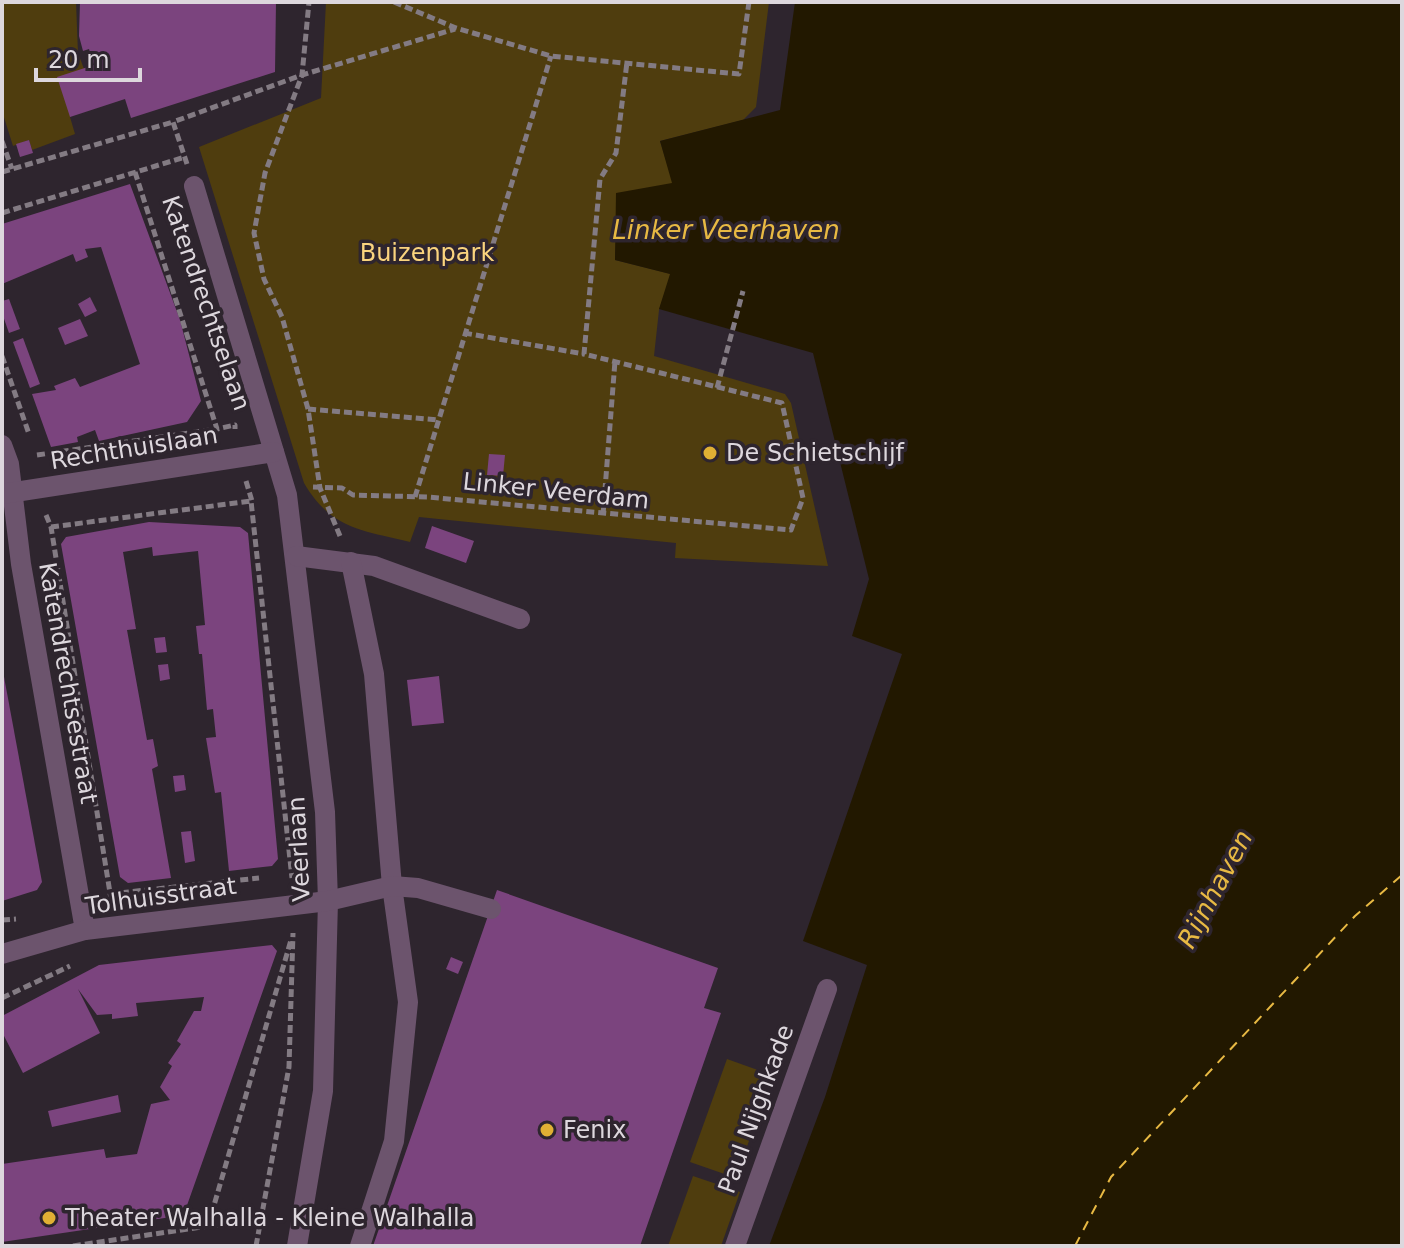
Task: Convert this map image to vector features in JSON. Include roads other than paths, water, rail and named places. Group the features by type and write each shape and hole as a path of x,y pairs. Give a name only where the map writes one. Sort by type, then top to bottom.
{"street":[{"name":"Katendrechtselaan","path":"194,186 274,452"},
{"name":"Katendrechtsestraat","path":"2,445 12,566 85,930"},
{"name":"Rechthuislaan","path":"7,494 274,452"},
{"name":"Veerlaan","path":"274,452 287,495 296,556 325,812 328,901 323,1091 297,1246"},
{"path":"296,556 351,562 398,574 520,619"},
{"path":"351,562 374,674 392,886 407,1014 394,1141 360,1246"},
{"path":"392,886 418,888 491,909"},
{"name":"Tolhuisstraat","path":"2,954 85,930 328,901 392,886"},
{"name":"Paul Nijghkade","path":"735,1246 827,989"}],"water":[{"path":"795,2 1402,2 1402,1246 769,1246 825,1097 867,965 803,941 902,654 852,636 869,579 813,353 659,309 670,274 615,260 616,193 672,183 660,141 780,110"}],"place":[{"name":"De Schietschijf","path":"710,453"},
{"name":"Fenix","path":"547,1130"},
{"name":"Theater Walhalla - Kleine Walhalla","path":"49,1218"}],"water label":[{"name":"Linker Veerhaven","path":"726,230"},
{"name":"Rijnhaven","path":"1215,889"}],"park label":[{"name":"Buizenpark","path":"427,253"}]}
